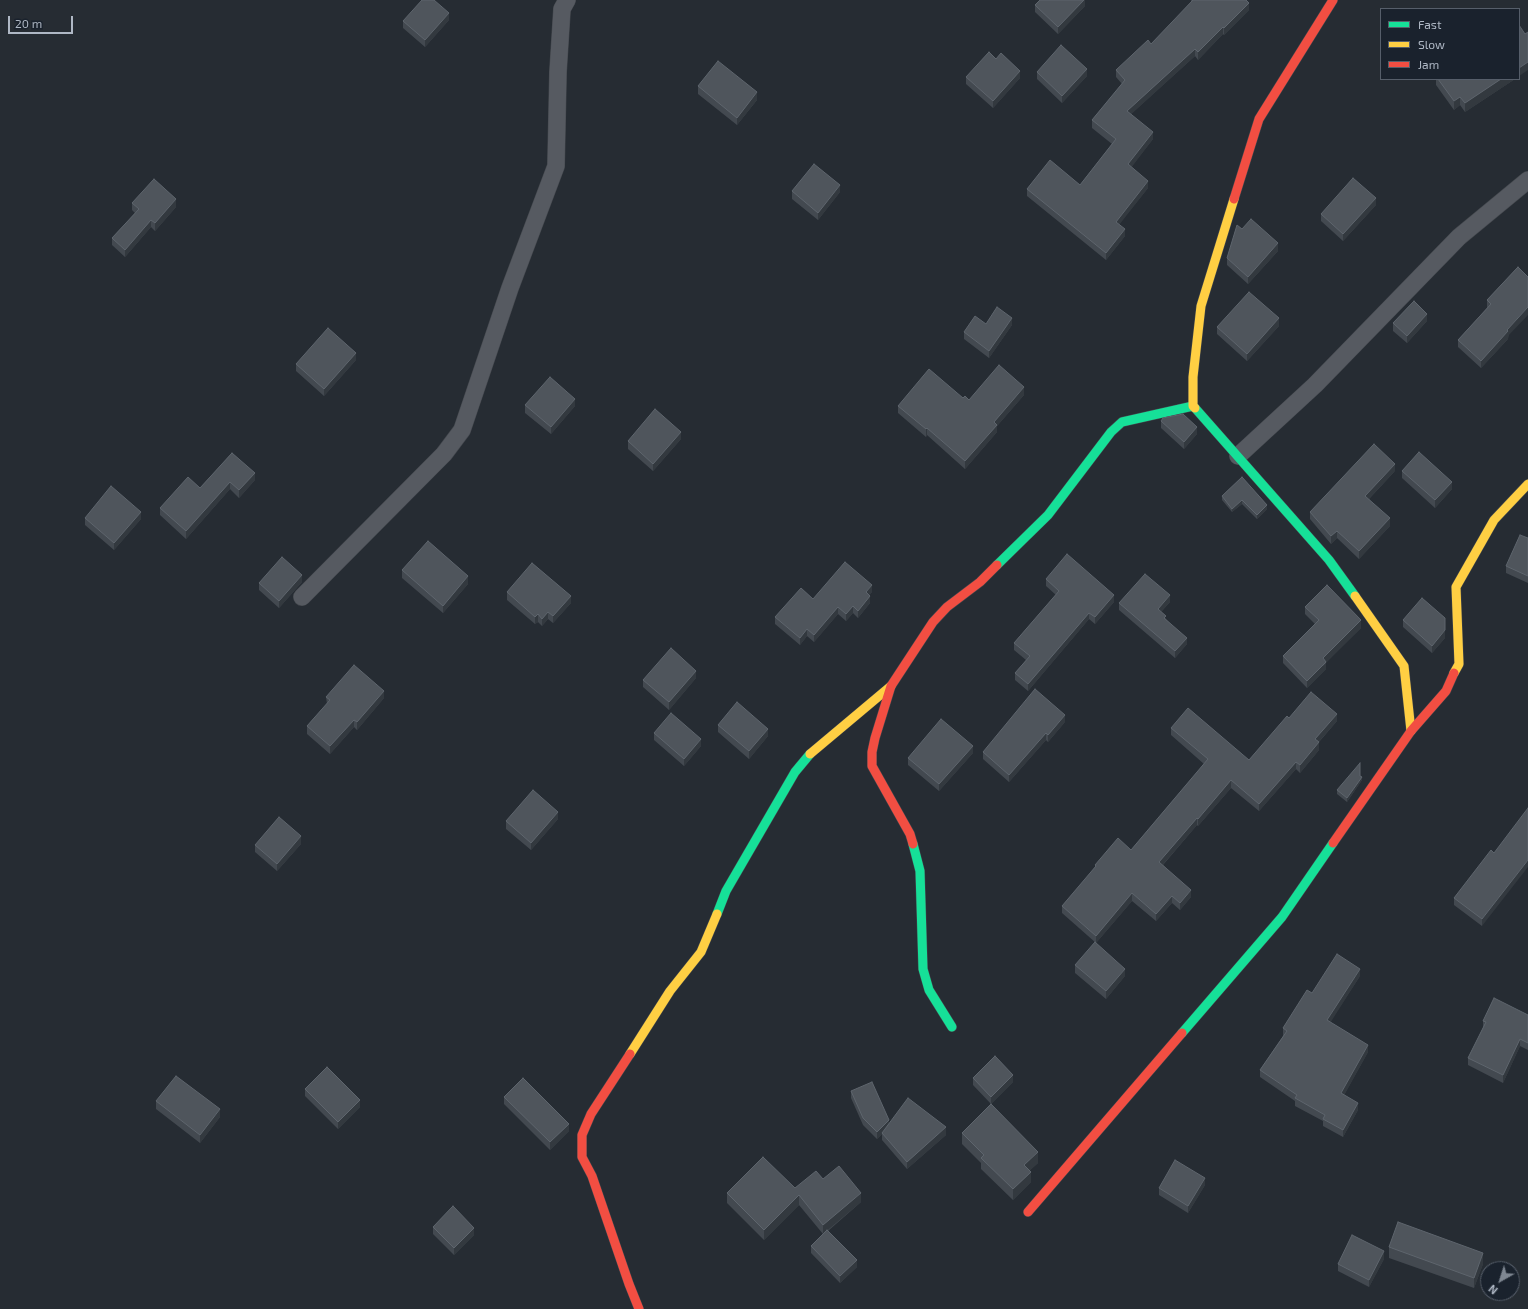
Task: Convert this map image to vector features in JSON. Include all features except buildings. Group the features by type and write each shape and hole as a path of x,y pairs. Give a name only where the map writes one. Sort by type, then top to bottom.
{"street":[{"path":"302,597 444,454 462,430 510,288 556,166 558,72 562,9 567,0"},
{"path":"1333,0 1258,119 1201,306 1194,377 1193,406 1329,560 1404,666 1410,731"},
{"path":"1238,456 1315,385 1459,237 1528,180"},
{"path":"952,1027 929,990 923,969 920,871 910,834 872,766 872,752 875,738 891,686 933,622 947,608 980,582 1048,515 1111,432 1122,422 1193,406"},
{"path":"1028,1212 1282,917 1410,731 1446,691 1459,664 1456,587 1494,520 1528,484"},
{"path":"639,1309 592,1176 582,1157 582,1135 591,1114 670,991 701,952 726,890 795,772 808,756 891,686"}],"traffic: fast":[{"path":"997,565 1048,515 1111,432 1122,422 1193,406"},
{"path":"1195,408 1329,560 1355,596"},
{"path":"717,914 726,891 795,772 810,754"},
{"path":"1182,1033 1282,917 1333,843"},
{"path":"913,844 920,871 923,969 929,990 952,1027"}],"traffic: slow":[{"path":"1195,408 1193,406 1193,377 1201,306 1234,199"},
{"path":"1454,673 1459,664 1456,587 1494,520 1528,484"},
{"path":"1355,596 1404,666 1411,731"},
{"path":"810,754 891,686"},
{"path":"630,1054 670,991 701,952 717,914"}],"traffic: jam":[{"path":"1234,199 1259,119 1333,0"},
{"path":"913,844 910,834 872,766 872,752 875,738 891,686 933,622 947,607 980,582 997,565"},
{"path":"1333,843 1411,731 1446,691 1454,673"},
{"path":"1028,1212 1182,1033"},
{"path":"630,1054 591,1114 582,1135 582,1157 592,1176 639,1309"}]}
